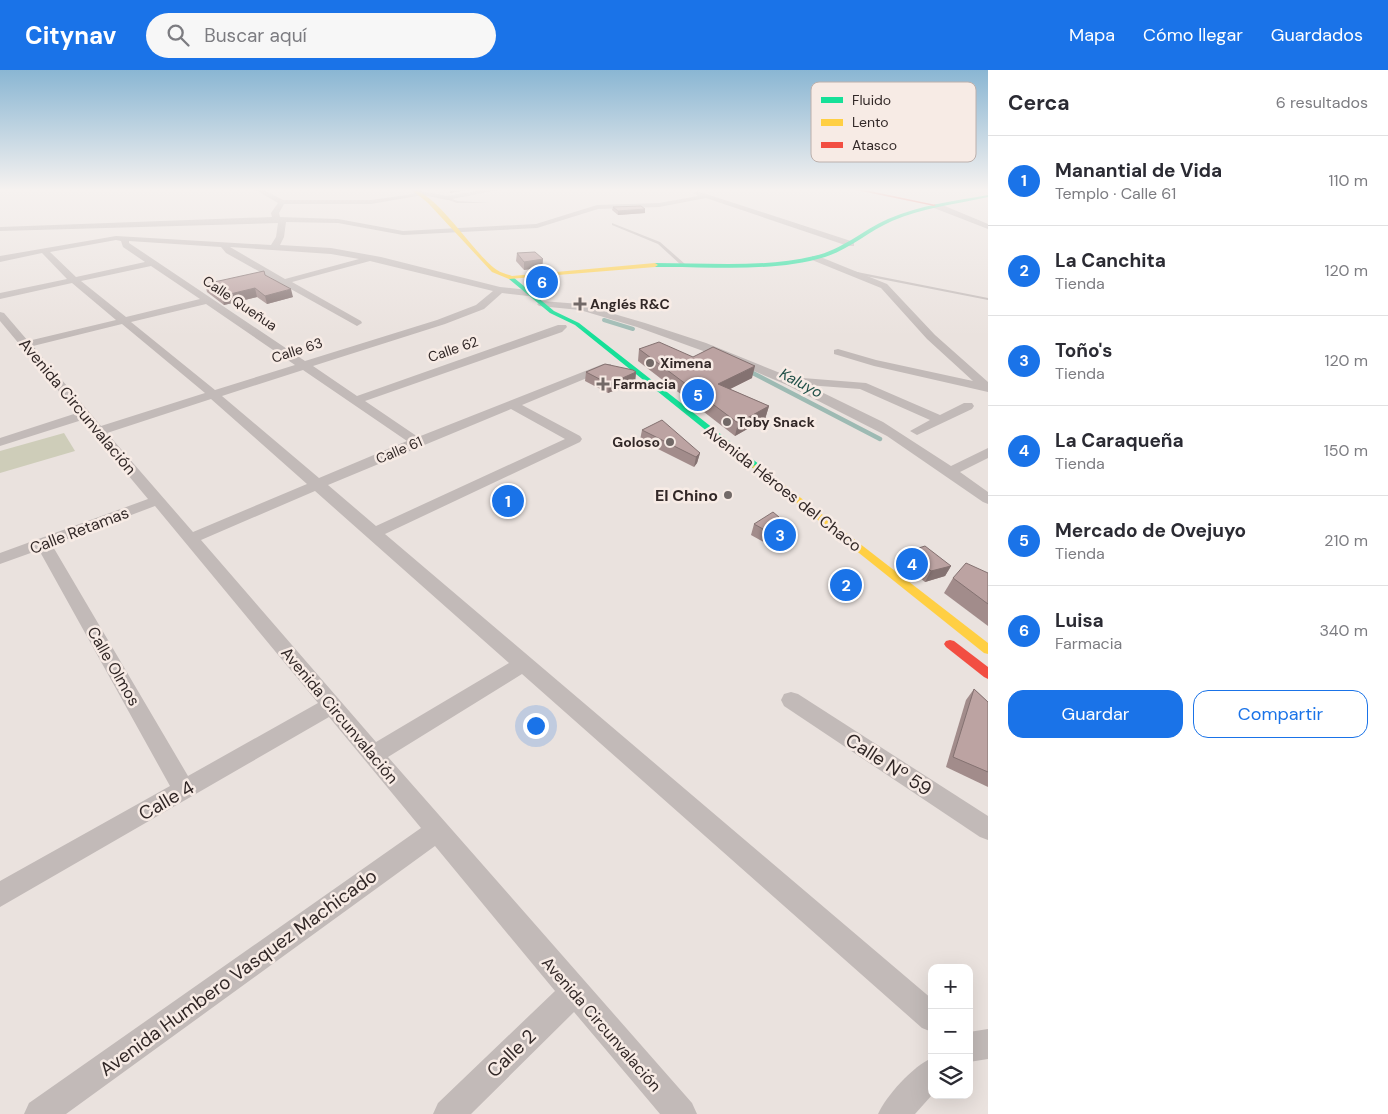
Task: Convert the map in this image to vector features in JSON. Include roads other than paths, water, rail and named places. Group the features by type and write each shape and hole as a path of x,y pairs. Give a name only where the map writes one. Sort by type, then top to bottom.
{"main road":[{"name":"Avenida Héroes del Chaco","path":"464,239 494,271 511,278 552,312 577,324 988,650"},
{"path":"511,278 536,274 683,264 774,262 815,258 860,239"},
{"name":"Avenida Héroes del Chaco","path":"552,312 562,327 582,343"},
{"path":"562,327 577,324"},
{"path":"595,354 612,368 624,362"},
{"path":"942,636 988,674"}],"street":[{"path":"0,259 101,239 275,246 331,251 372,258 500,290 528,293"},
{"name":"Calle Queñua","path":"127,239 124,242 126,245 197,288 208,300 417,442"},
{"path":"275,246 279,239"},
{"path":"835,239 851,244"},
{"path":"223,244 229,251 286,281 357,323"},
{"path":"43,250 74,280 213,394 372,534 928,1015"},
{"path":"286,281 372,258"},
{"path":"815,258 884,286 931,337 987,388"},
{"path":"0,296 153,263"},
{"path":"248,276 266,271"},
{"name":"Calle 63","path":"0,442 92,423 213,394 461,315 480,307 500,290"},
{"path":"28,344 208,300"},
{"path":"542,304 578,308 646,327 727,354 787,380 878,426 988,499"},
{"name":"Avenida Circunvalación","path":"0,315 5,327 28,344 92,423 375,754 436,830 574,992 682,1114"},
{"name":"Calle 62","path":"354,401 562,327"},
{"path":"838,352 874,363 987,388"},
{"name":"Calle 61","path":"192,538 417,442 612,368"},
{"path":"787,380 862,386 939,419"},
{"path":"372,534 575,439 513,405"},
{"path":"917,431 968,406"},
{"path":"950,472 988,452"},
{"name":"Calle Retamas","path":"0,559 158,500"},
{"name":"Calle Olmos","path":"43,543 184,790"},
{"path":"375,754 523,664"},
{"name":"Calle Nº 59","path":"791,700 988,830"},
{"name":"Calle 4","path":"0,895 332,705"},
{"name":"Avenida Humbero Vasquez Machicado","path":"40,1114 436,830"},
{"name":"Calle 2","path":"449,1114 574,992"},
{"path":"973,1046 988,1044"},
{"path":"894,1114 928,1077"}],"lane":[{"path":"649,239 659,243 683,264"},
{"path":"852,272 988,299"}],"waterway":[{"name":"Kaluyo","path":"604,320 633,329"},
{"name":"Kaluyo","path":"747,370 880,439"}],"place":[{"name":"Luisa","path":"542,282"},
{"name":"Anglés R&C","path":"580,304"},
{"name":"Ximena","path":"650,363"},
{"name":"Farmacia","path":"603,384"},
{"name":"Mercado de Ovejuyo","path":"698,395"},
{"name":"Toby Snack","path":"727,422"},
{"name":"Goloso","path":"670,442"},
{"name":"El Chino","path":"728,495"},
{"name":"Manantial de Vida","path":"508,501"},
{"name":"Toño's","path":"780,535"},
{"name":"La Caraqueña","path":"912,564"},
{"name":"La Canchita","path":"846,585"}]}
